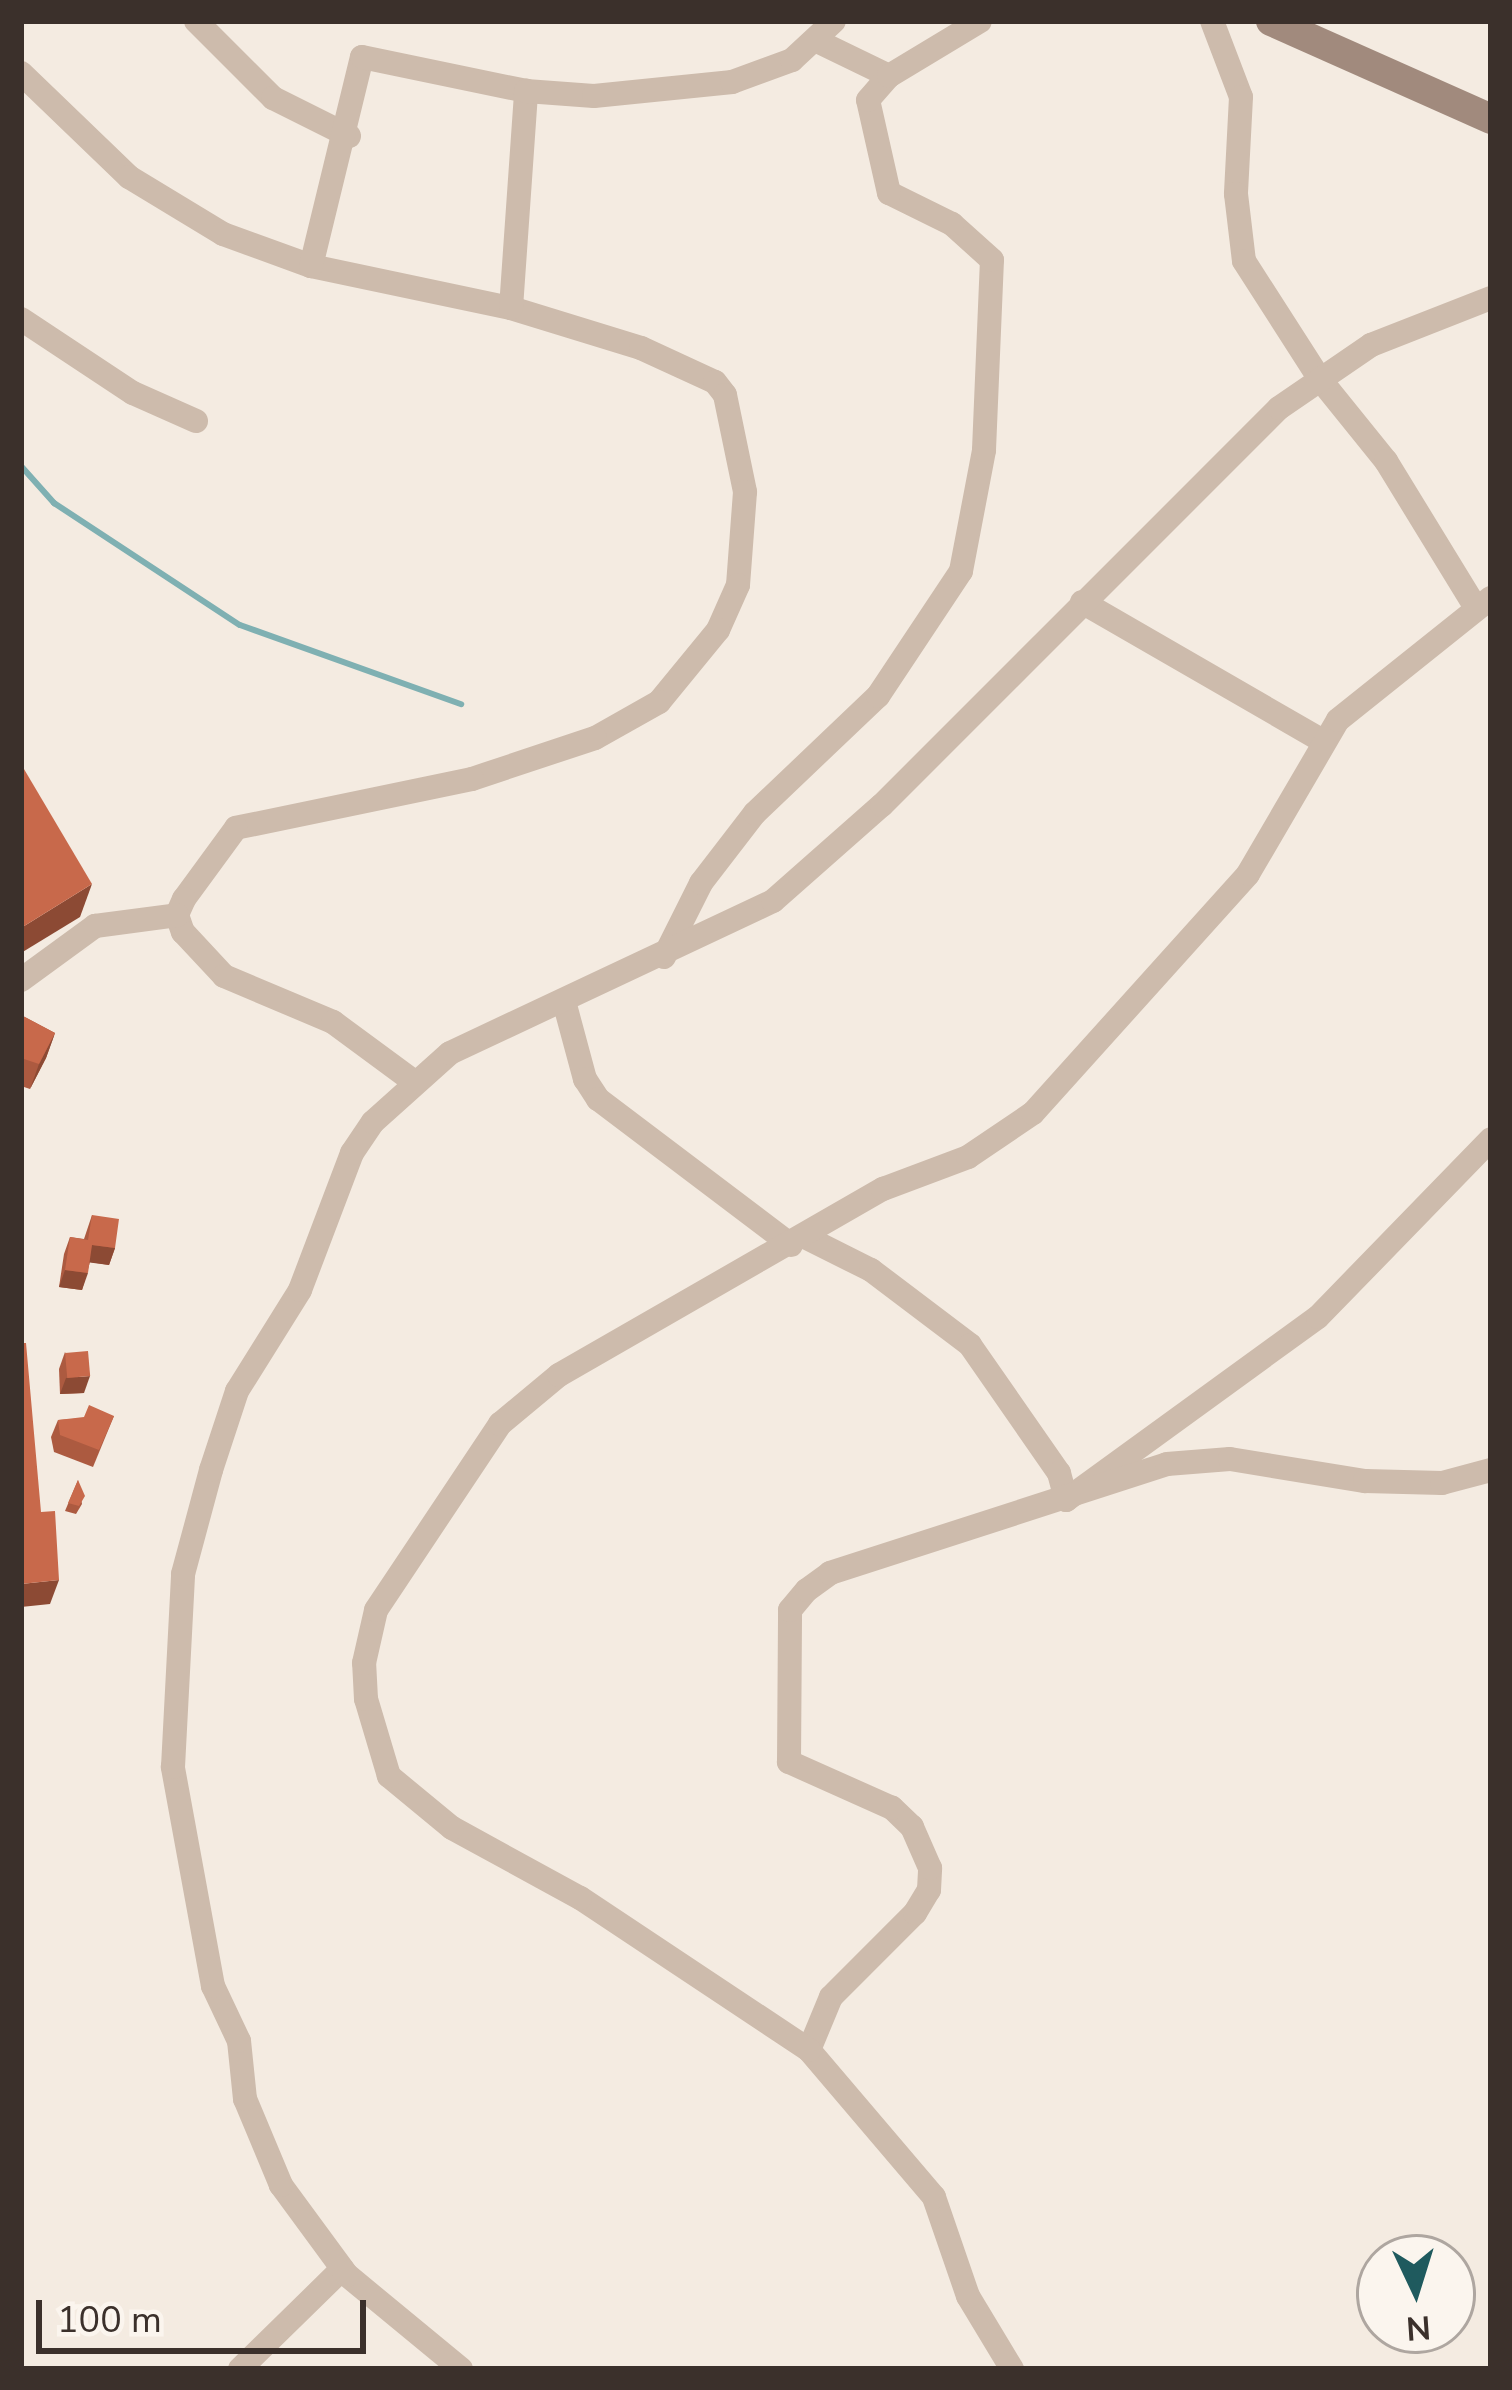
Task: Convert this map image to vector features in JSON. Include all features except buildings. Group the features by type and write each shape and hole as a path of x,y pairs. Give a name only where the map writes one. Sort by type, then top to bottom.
{"main road":[{"path":"1271,21 1491,119"}],"street":[{"path":"196,21 273,98 349,136"},
{"path":"664,957 700,884 741,830 794,769 878,696 961,571 985,451 997,284 992,260 952,224 889,193 868,100 889,76 980,21"},
{"path":"1012,2369 968,2296 934,2197 809,2050 762,2012 405,1794 373,1740 364,1663 376,1610 500,1424 604,1345 798,1241 883,1189 968,1157 1051,1097 1248,874 1321,740 1483,602 1386,461 1318,378 1244,261 1236,194 1241,97 1212,21"},
{"path":"311,266 349,136 362,57 526,91 594,96 732,82 826,31 889,76"},
{"path":"21,73 129,177 223,234 311,266 511,308 641,348 721,387 745,492 731,607 676,686 627,724 472,779 236,828 211,853 177,915"},
{"path":"511,308 526,91"},
{"path":"461,2369 342,2269 280,2185 245,2099 239,2041 213,1986 172,1767 173,1654 183,1574 237,1391 300,1290 352,1153 413,1082 483,1036 565,1005 773,902 882,805 1082,602 1318,378 1371,346 1491,298"},
{"path":"21,319 133,393 196,421"},
{"path":"1082,602 1321,740"},
{"path":"21,980 94,926 177,915"},
{"path":"177,915 224,976 333,1022 413,1082"},
{"path":"565,1005 598,1099 798,1241 871,1270 970,1345 1058,1473 1066,1500"},
{"path":"1066,1500 1318,1317 1491,1139"},
{"path":"809,2050 817,2017 915,1912 929,1890 930,1868 912,1827 892,1808 789,1762 790,1610 830,1574 1167,1464 1229,1459 1365,1481 1459,1482 1491,1470"},
{"path":"240,2369 342,2269"}],"waterway":[{"path":"21,466 54,503 240,625 461,704"}]}
